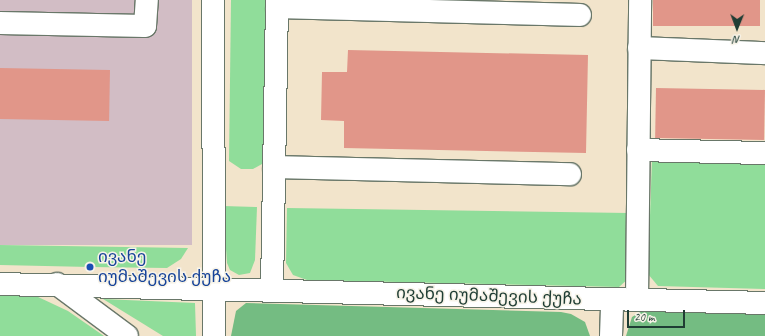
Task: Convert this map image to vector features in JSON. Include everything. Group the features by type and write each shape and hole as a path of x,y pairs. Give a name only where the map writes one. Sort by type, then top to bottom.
{"street":[{"path":"0,24 145,26 147,0"},
{"path":"213,0 214,336"},
{"path":"637,299 640,0"},
{"path":"272,289 274,167 283,4 580,15"},
{"path":"639,48 765,53"},
{"path":"638,150 765,153"},
{"path":"274,167 570,174"},
{"name":"ივანე იუმაშევის ქუჩა","path":"0,284 272,289 612,300 637,299 765,302"},
{"path":"57,284 127,336"},
{"path":"611,336 612,300"}],"shaded area":[{"path":"0,0 192,0 192,245 0,245"}],"green space":[{"path":"231,0 270,0 268,150 262,164 253,169 241,169 229,161"},
{"path":"652,158 765,162 765,289 658,286 648,274"},
{"path":"223,206 257,207 255,260 250,273 239,275 230,270 227,263"},
{"path":"287,208 629,213 629,278 619,287 307,280 293,275 286,263"},
{"path":"0,245 188,248 181,259 167,268 90,267 0,265"},
{"path":"0,295 36,296 68,311 104,336 0,336"},
{"path":"103,299 195,303 196,336 163,336"},
{"path":"246,303 561,312 571,314 585,322 590,336 231,336 236,311"},
{"path":"644,310 765,313 765,336 626,336 632,317"}],"building":[{"path":"653,0 760,0 760,26 653,26"},
{"path":"348,50 588,55 586,153 344,148 344,121 321,120 322,72 347,72"},
{"path":"0,68 110,70 109,121 0,119"},
{"path":"656,88 765,90 764,140 655,138"}],"place":[{"name":"ივანე იუმაშევის ქუჩა","path":"90,267"}]}
